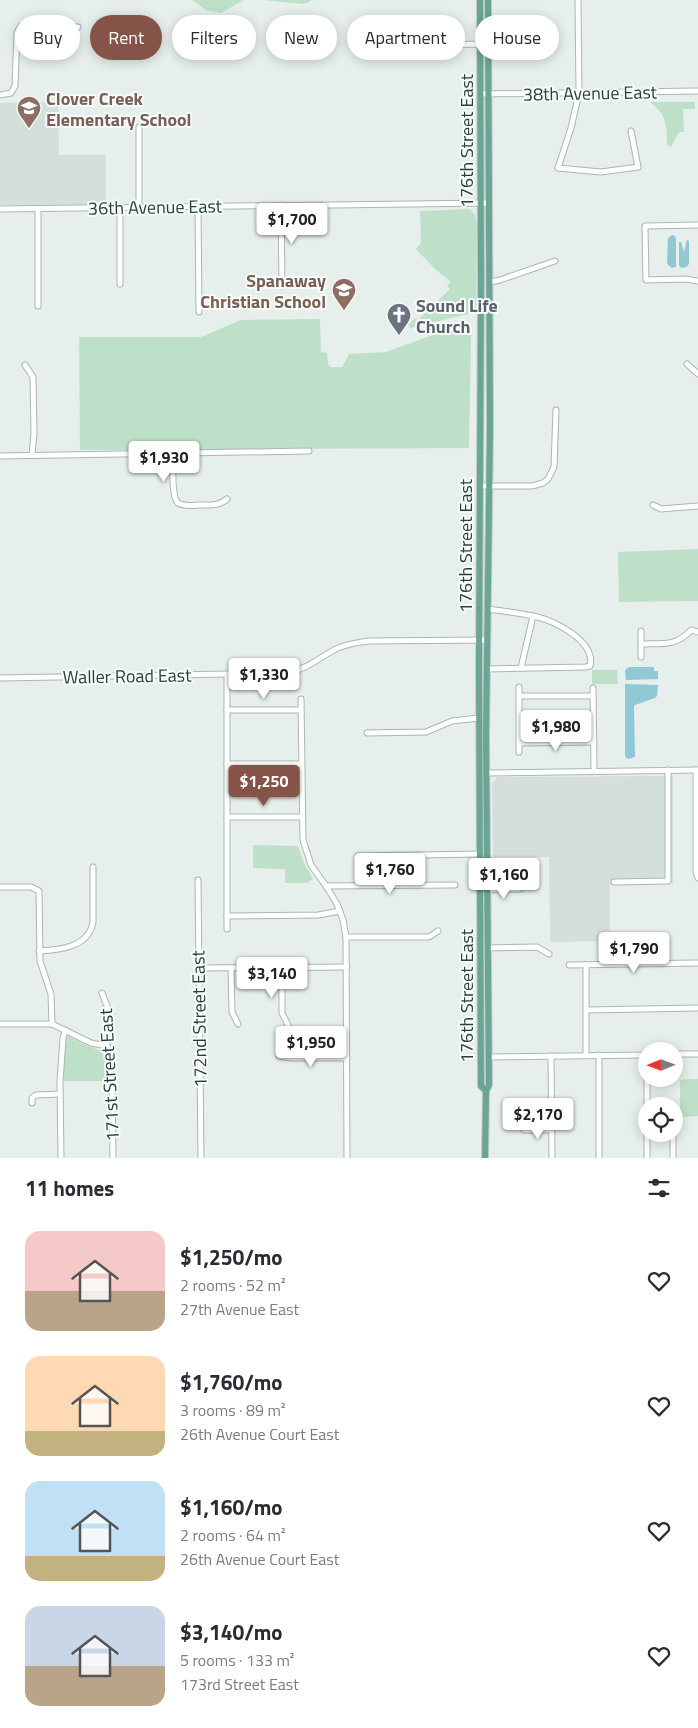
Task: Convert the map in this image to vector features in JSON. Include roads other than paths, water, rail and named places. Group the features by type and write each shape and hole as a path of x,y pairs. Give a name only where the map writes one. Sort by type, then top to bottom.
{"main road":[{"name":"176th Street East","path":"480,0 480,15"},
{"name":"176th Street East","path":"485,1158 486,1091 489,1085 486,670 490,282 488,0"},
{"name":"176th Street East","path":"481,60 479,741 481,1086 486,1091"},
{"path":"479,741 483,746 483,771 487,773"},
{"path":"480,917 484,921 484,953 487,955"}],"street":[{"path":"578,0 579,93 572,128 558,168 601,172 638,167 631,131"},
{"path":"0,95 13,91 16,79 16,60"},
{"name":"38th Avenue East","path":"481,94 698,91"},
{"path":"139,127 139,207"},
{"name":"36th Avenue East","path":"0,209 489,203"},
{"path":"282,205 282,286"},
{"path":"120,207 120,284"},
{"path":"198,207 199,312"},
{"path":"38,209 38,306"},
{"path":"698,225 645,226 646,280 685,279 698,281"},
{"path":"490,282 555,261"},
{"path":"687,364 698,374"},
{"path":"25,366 33,377 34,433 32,455"},
{"path":"480,486 536,486 550,477 554,467 556,410"},
{"path":"0,456 309,451"},
{"path":"173,453 174,497 179,503 187,505 215,505 223,503 227,499"},
{"path":"653,506 661,509 698,506"},
{"path":"486,670 586,668 590,666 588,649 578,639 553,623 533,616 487,609"},
{"path":"521,668 533,616"},
{"path":"641,644 674,642 681,640 691,630 698,632"},
{"path":"640,631 641,657"},
{"name":"Waller Road East","path":"0,678 273,673 298,670 317,662 334,650 355,643 368,641 487,640"},
{"path":"227,675 227,929"},
{"path":"519,687 519,752"},
{"path":"593,688 594,771"},
{"path":"519,696 593,696"},
{"path":"301,699 303,840 311,866 326,886 340,911 346,937 348,1158"},
{"path":"228,710 300,710"},
{"path":"367,733 426,732 452,721 479,718"},
{"path":"519,743 594,742"},
{"path":"228,764 301,764"},
{"path":"614,882 668,881 668,770"},
{"path":"487,773 697,770 696,872 698,878"},
{"path":"227,817 302,817"},
{"path":"358,856 480,854"},
{"path":"39,951 68,947 83,939 90,931 93,922 94,867"},
{"name":"172nd Street East","path":"198,880 201,1158"},
{"path":"326,886 455,885"},
{"path":"0,887 31,886 38,889 40,893 39,951 41,968 51,994 52,1024"},
{"path":"487,890 520,890"},
{"path":"227,916 318,916 340,911"},
{"path":"346,937 429,937 438,931"},
{"path":"487,948 537,947 549,954"},
{"path":"569,965 698,964"},
{"path":"586,965 586,1055"},
{"path":"200,968 347,967"},
{"path":"231,968 232,1012 238,1024"},
{"path":"282,968 282,1012 288,1025"},
{"name":"171st Street East","path":"102,993 107,1006 107,1046 112,1080 113,1158"},
{"path":"587,1010 698,1008"},
{"path":"0,1024 52,1024 91,1043 107,1046"},
{"path":"60,1158 62,1038 65,1030"},
{"path":"683,1054 698,1054"},
{"path":"599,1055 600,1158"},
{"path":"488,1057 638,1055"},
{"path":"279,1056 292,1058 347,1058"},
{"path":"551,1056 552,1158"},
{"path":"32,1103 32,1098 36,1095 60,1094"},
{"path":"524,1130 552,1130"},
{"path":"647,1142 647,1158"},
{"path":"673,1142 674,1158"}],"water":[{"path":"672,235 676,239 676,267 672,268 667,262 668,238"},
{"path":"687,240 689,241 689,264 681,268 679,265 679,242 681,242 684,252"},
{"path":"629,667 654,667 654,671 658,671 658,679 626,680 625,670"},
{"path":"625,684 658,685 655,698 634,706 635,757 628,759 625,756"}],"place":[{"name":"Clover Creek Elementary School","path":"29,129"},
{"name":"Spanaway Christian School","path":"344,311"},
{"name":"Sound Life Church","path":"399,336"}]}
